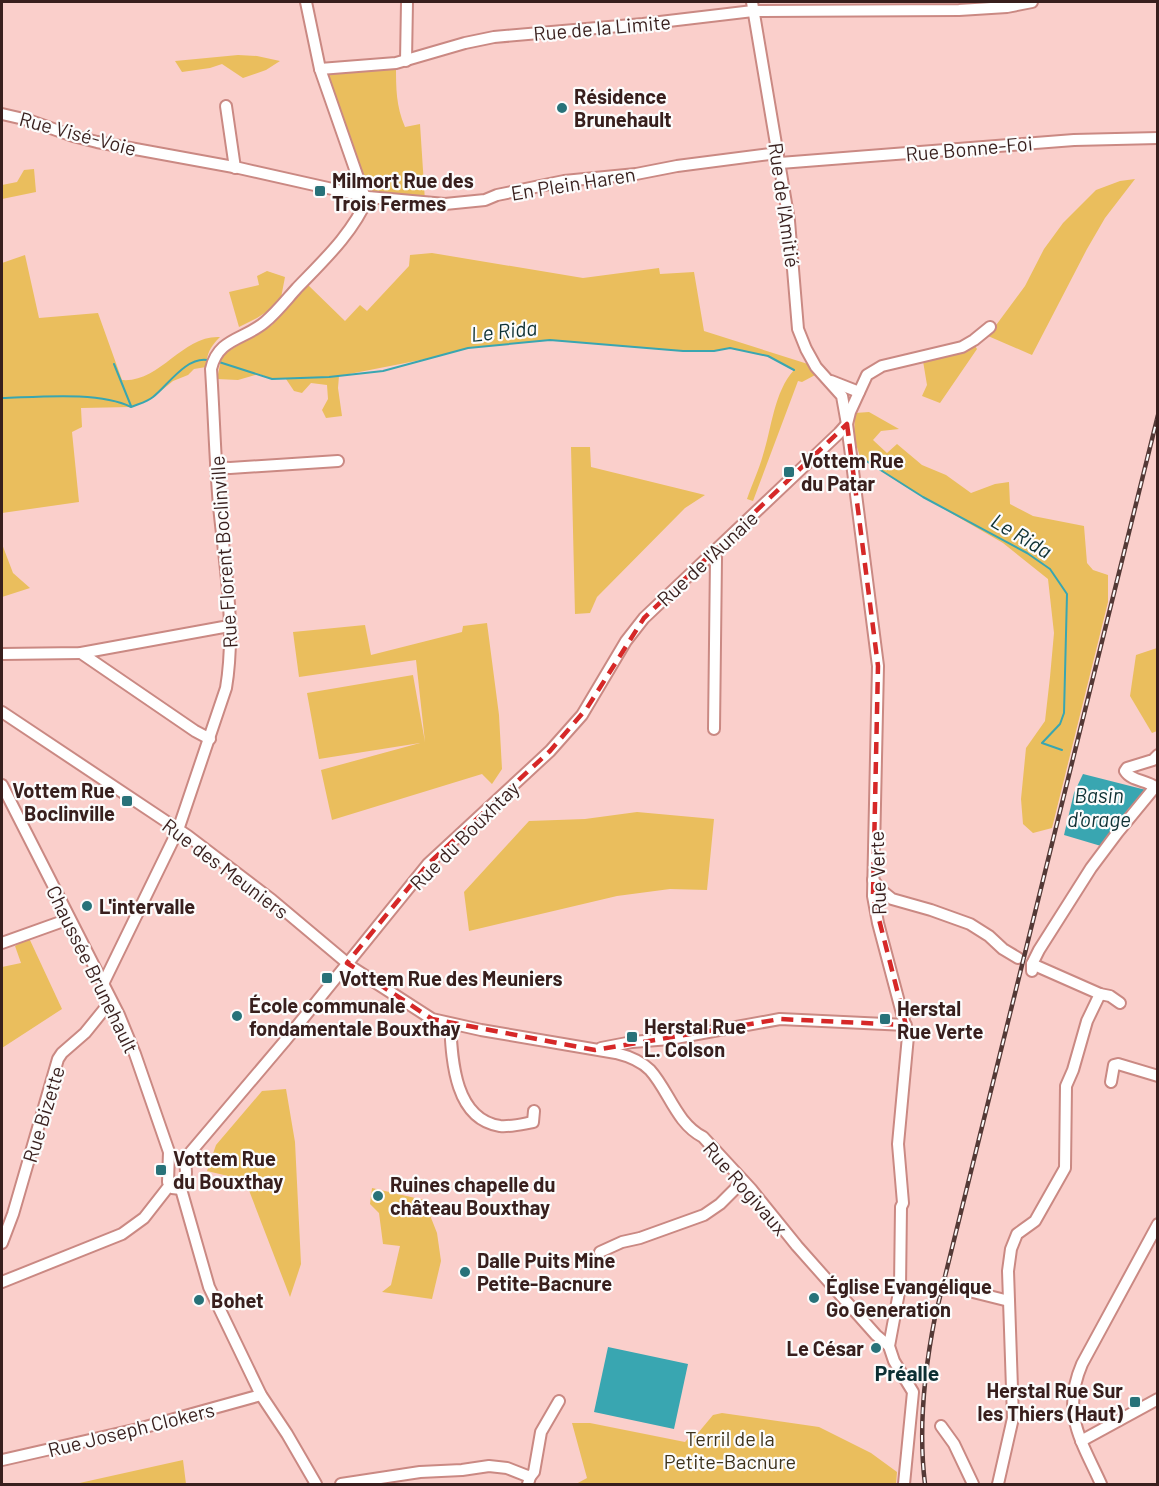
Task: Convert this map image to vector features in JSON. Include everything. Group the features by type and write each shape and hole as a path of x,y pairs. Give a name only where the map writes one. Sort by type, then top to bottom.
{"street":[{"path":"306,2 320,69 366,196"},
{"path":"406,61 407,2"},
{"name":"Rue de la Limite","path":"320,69 406,61 465,43 494,37 643,24 753,6 959,10 1006,7 1032,2"},
{"name":"Rue de l'Amitié","path":"753,6 789,220 798,329 816,367 842,396"},
{"path":"226,106 235,168"},
{"name":"Rue Visé-Voie","path":"2,114 28,120 73,136 235,168"},
{"name":"Rue Bonne-Foi","path":"779,158 1074,140 1158,138"},
{"name":"En Plein Haren","path":"235,168 366,196 445,204 485,200 497,195 564,181 779,158"},
{"name":"Rue Florent Boclinville","path":"103,984 178,830 226,688 230,664 230,626 216,467 211,369 213,360 224,346 269,318 330,253 356,222 366,196"},
{"path":"847,424 867,375 882,366 962,346 990,327"},
{"path":"830,380 859,392"},
{"name":"Rue Verte","path":"842,396 878,666 873,880 878,923 906,1025 907,1053 898,1144 903,1203 901,1269 889,1346"},
{"name":"Rue de l'Aunaie","path":"587,708 626,641 651,611 847,424"},
{"path":"216,467 338,461"},
{"path":"714,551 716,558 714,729"},
{"path":"2,654 81,653 230,626"},
{"path":"102,668 106,649"},
{"path":"81,653 210,739"},
{"name":"Rue du Bouxhtay","path":"184,1160 428,864 550,751 587,708"},
{"name":"Rue des Meuniers","path":"2,712 178,830 272,900 347,963 432,1019 595,1050"},
{"path":"1120,1003 1110,996 1032,968 1044,942 1091,868 1155,787 1129,776 1125,771 1133,765 1153,760 1158,755"},
{"name":"Chaussée Brunehault","path":"2,785 103,984 135,1054 171,1158 168,1163 169,1186"},
{"path":"873,880 892,899 970,924 1018,958"},
{"path":"2,943 69,919"},
{"path":"998,1485 1013,1418 1008,1271 1011,1249 1017,1234 1035,1221 1065,1168 1066,1086 1087,1021 1100,994"},
{"name":"Rue Bizette","path":"2,1243 13,1214 58,1059 85,1033 111,1001"},
{"path":"595,1050 780,1019 906,1025"},
{"path":"450,1024 453,1059 460,1090 469,1108 479,1118 497,1125 511,1126 534,1126 534,1111"},
{"path":"628,1056 627,1051 631,1043"},
{"name":"Rue Rogivaux","path":"595,1050 628,1056 651,1072 677,1113 697,1135 703,1137 797,1246 889,1346"},
{"path":"1111,1082 1114,1065 1118,1064 1158,1076"},
{"path":"171,1158 177,1156 184,1160 185,1180 181,1189 209,1287 261,1395 316,1485"},
{"path":"600,1252 622,1242 640,1238 704,1215 720,1204 743,1181"},
{"path":"2,1282 122,1234 144,1218 169,1186 177,1190 181,1189"},
{"path":"1101,1485 1081,1441 1072,1411 1074,1384 1082,1364 1158,1224"},
{"path":"973,1292 1009,1301"},
{"path":"880,1338 884,1338 892,1331"},
{"path":"889,1346 894,1361 912,1392 904,1485"},
{"name":"Rue Joseph Clokers","path":"2,1461 138,1429 261,1395"},
{"path":"1081,1441 1158,1399"},
{"path":"340,1485 420,1472 489,1466 507,1468 529,1481 534,1472 541,1432 559,1401"},
{"path":"941,1426 954,1444 973,1485"}],"highlighted area":[{"path":"847,424 878,666 873,896 906,1025 780,1019 595,1050 432,1019 347,963 428,864 550,751 587,708 644,618"}],"green space":[{"path":"238,55 280,61 266,70 243,78 222,64 182,72 175,61"},
{"path":"396,66 398,104 405,127 420,124 425,201 374,193 368,190 327,77 328,74"},
{"path":"34,169 36,192 2,199 2,185 17,182 24,170"},
{"path":"1135,179 1105,218 1032,355 988,336 1025,286 1044,249 1063,223 1096,190 1120,181"},
{"path":"432,253 583,278 659,268 660,274 694,272 704,331 811,365 817,374 802,382 798,381 753,501 747,499 761,461 778,399 794,370 767,356 730,348 714,351 683,351 550,340 468,348 436,357 339,376 338,388 342,416 326,418 322,410 328,399 327,385 311,383 302,393 294,391 286,379 272,379 259,374 238,380 217,379 222,355 272,325 307,284 345,321 360,305 367,311 409,266 410,255"},
{"path":"25,255 39,318 98,313 122,380 136,379 148,374 194,343 206,338 220,337 210,350 206,367 194,369 188,375 173,381 151,399 131,407 81,408 82,427 72,432 79,502 2,513 2,263"},
{"path":"267,271 285,277 280,303 239,327 229,292 259,285 257,276"},
{"path":"974,344 977,349 940,403 922,396 927,385 923,361"},
{"path":"869,412 899,429 881,431 873,440 887,453 897,444 922,465 946,475 971,493 995,484 1009,482 1010,504 1033,516 1084,526 1087,563 1093,570 1108,575 1108,602 1052,828 1033,833 1023,824 1021,799 1026,748 1045,721 1054,633 1048,579 1003,543 906,487 860,457 854,437 855,413"},
{"path":"571,447 590,447 591,467 705,495 685,508 597,597 590,613 575,614"},
{"path":"2,544 13,573 30,588 2,597"},
{"path":"487,623 499,715 502,769 492,784 482,774 332,820 321,770 420,743 319,759 307,693 413,675 425,742 416,660 299,677 293,632 365,625 371,655 462,632 463,626"},
{"path":"1157,648 1157,731 1152,733 1130,696 1136,655"},
{"path":"637,812 714,819 707,890 670,889 617,896 469,931 464,892 529,821 585,819"},
{"path":"29,938 62,1009 2,1048 2,967 21,963 15,946"},
{"path":"286,1089 295,1142 301,1264 290,1297 245,1180 207,1171 216,1145 262,1091"},
{"path":"372,1188 424,1200 437,1233 441,1261 432,1299 382,1292 391,1285 400,1246 383,1244 379,1213 370,1204"},
{"name":"Terril de la Petite-Bacnure","path":"722,1413 819,1427 871,1453 897,1472 896,1484 576,1484 587,1478 572,1423 590,1423 685,1442 693,1433 698,1433 713,1415"},
{"path":"183,1460 186,1484 75,1484"}],"water":[{"name":"Basin d'orage","path":"1083,774 1146,790 1101,846 1064,835 1074,793"},
{"path":"608,1347 688,1364 674,1429 594,1412"}],"waterway":[{"name":"Le Rida","path":"219,362 272,379 329,377 383,371 468,348 550,340 683,351 714,351 730,348 768,356 794,370"},
{"name":"Le Rida","path":"2,398 86,397 118,402 131,407 153,397 185,367 199,360 207,360"},
{"path":"114,364 131,406"},
{"name":"Le Rida","path":"860,457 923,497 1027,553 1050,569 1067,594 1064,713 1060,724 1042,743 1062,750"}],"railway":[{"path":"925,1484 922,1442 923,1400 935,1317 1158,415"}],"place":[{"name":"Résidence Brunehault","path":"562,108"},
{"name":"Milmort Rue des Trois Fermes","path":"320,191"},
{"name":"Vottem Rue du Patar","path":"789,472"},
{"name":"Vottem Rue Boclinville","path":"127,801"},
{"name":"L'intervalle","path":"87,906"},
{"name":"Vottem Rue des Meuniers","path":"327,978"},
{"name":"École communale fondamentale Bouxthay","path":"237,1016"},
{"name":"Herstal Rue Verte","path":"885,1019"},
{"name":"Herstal Rue L. Colson","path":"632,1037"},
{"name":"Vottem Rue du Bouxthay","path":"161,1170"},
{"name":"Ruines chapelle du château Bouxthay","path":"378,1196"},
{"name":"Dalle Puits Mine Petite-Bacnure","path":"465,1272"},
{"name":"Église Evangélique Go Generation","path":"814,1298"},
{"name":"Bohet","path":"199,1300"},
{"name":"Le César","path":"876,1348"},
{"name":"Herstal Rue Sur les Thiers (Haut)","path":"1135,1402"}],"district":[{"name":"Préalle","path":"907,1372"}]}
